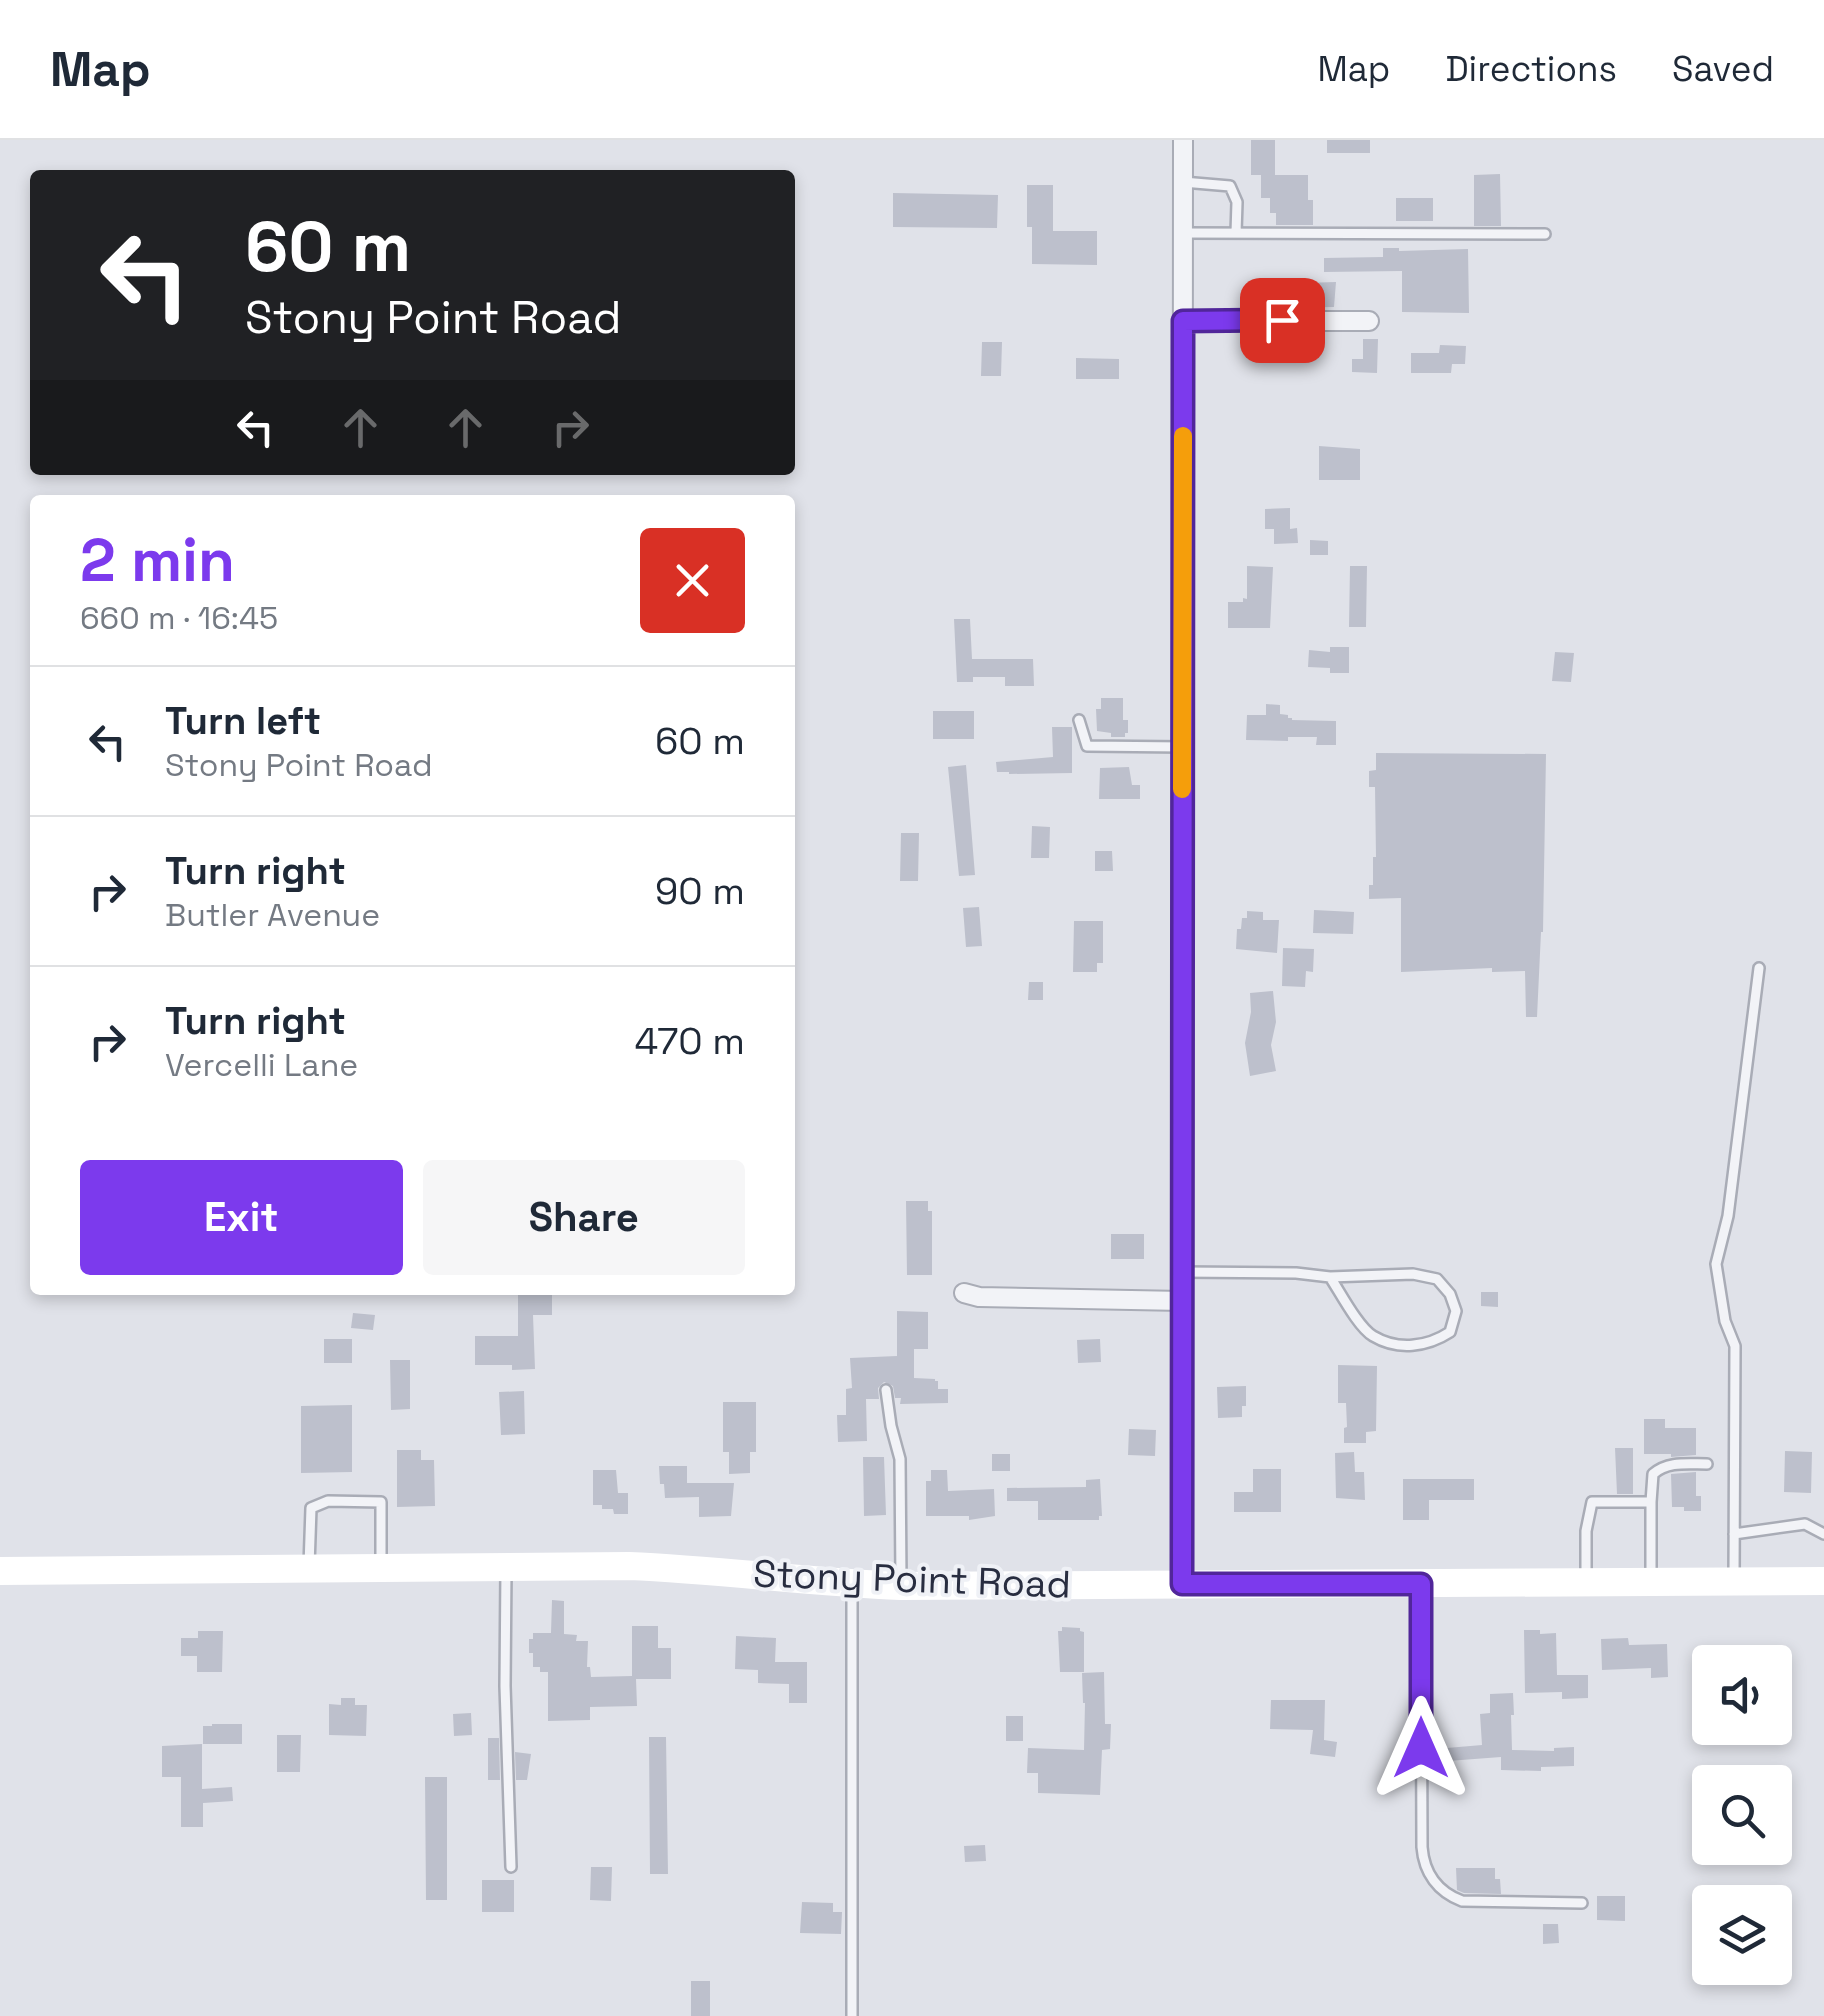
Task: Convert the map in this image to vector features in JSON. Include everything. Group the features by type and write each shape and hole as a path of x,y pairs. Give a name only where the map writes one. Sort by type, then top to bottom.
{"main road":[{"name":"Stony Point Road","path":"0,1571 611,1566 690,1568 901,1586 1824,1581"}],"street":[{"path":"1182,1584 1183,140"},
{"path":"1183,321 1369,321"},
{"path":"964,1292 979,1297 1182,1301"}],"lane":[{"path":"1183,182 1230,186 1237,202 1236,233"},
{"path":"1183,232 1545,234"},
{"path":"1078,720 1087,746 1182,746"},
{"path":"1734,1581 1735,1346 1725,1321 1716,1264 1728,1216 1759,968"},
{"path":"1182,1272 1330,1277 1412,1274 1436,1279 1450,1294 1456,1312 1450,1332 1432,1344 1408,1346 1372,1336 1330,1277"},
{"path":"886,1390 900,1459 901,1586"},
{"path":"1651,1582 1652,1474 1678,1464 1706,1464"},
{"path":"309,1569 310,1508 328,1501 381,1502 381,1568"},
{"path":"1586,1581 1586,1531 1592,1502 1651,1502"},
{"path":"1734,1534 1805,1524 1824,1534"},
{"path":"506,1566 511,1868"},
{"path":"852,1584 852,2016"},
{"path":"1421,1584 1422,1858 1429,1874 1444,1892 1462,1900 1582,1903"}],"building":[{"path":"1251,140 1275,140 1275,175 1308,175 1313,225 1276,225 1276,213 1270,213 1270,198 1261,198 1261,175 1251,175"},
{"path":"1327,140 1370,140 1370,153 1327,153"},
{"path":"1500,174 1501,226 1474,226 1474,175"},
{"path":"1027,185 1053,185 1053,231 1097,231 1097,265 1032,264"},
{"path":"893,193 998,195 997,228 893,227"},
{"path":"1396,198 1433,198 1433,221 1396,221"},
{"path":"1383,248 1468,249 1469,313 1402,312 1402,271 1324,272 1324,258 1383,257"},
{"path":"1336,282 1334,307 1269,308 1268,284"},
{"path":"1363,339 1378,339 1377,373 1352,372 1352,359 1363,359"},
{"path":"982,342 1002,342 1001,376 981,376"},
{"path":"1440,345 1466,346 1465,364 1452,364 1451,373 1411,373 1411,353 1439,353"},
{"path":"1076,358 1119,359 1119,379 1076,379"},
{"path":"1319,446 1360,449 1360,480 1319,480"},
{"path":"1290,508 1290,529 1297,528 1298,543 1274,544 1274,529 1265,529 1265,509"},
{"path":"1310,540 1328,541 1328,555 1310,555"},
{"path":"1247,566 1273,567 1270,628 1228,628 1228,602 1247,599"},
{"path":"1350,566 1367,566 1366,627 1349,627"},
{"path":"954,619 970,619 972,659 1033,659 1034,686 1005,686 1005,677 973,677 973,682 957,682"},
{"path":"1330,647 1349,647 1349,673 1308,667 1309,650 1330,652"},
{"path":"1555,652 1574,653 1571,682 1552,681"},
{"path":"1101,698 1123,698 1123,720 1128,720 1125,737 1097,731 1096,709 1101,709"},
{"path":"1266,704 1280,705 1280,714 1292,720 1336,721 1336,745 1316,745 1317,737 1246,740 1247,715 1266,715"},
{"path":"933,711 974,711 974,739 933,739"},
{"path":"1052,727 1072,727 1072,773 997,772 996,762 1053,757"},
{"path":"1376,753 1546,754 1543,932 1537,1017 1526,1017 1525,971 1492,972 1492,968 1401,972 1401,898 1369,899 1376,857 1375,787 1369,787 1369,771 1376,770"},
{"path":"966,765 975,875 959,876 948,767"},
{"path":"1129,767 1132,785 1140,785 1140,799 1099,799 1100,768"},
{"path":"1032,826 1050,827 1049,858 1031,858"},
{"path":"901,833 919,833 918,881 900,881"},
{"path":"1095,851 1112,851 1113,871 1095,871"},
{"path":"979,907 982,946 966,947 963,908"},
{"path":"1314,910 1354,912 1353,934 1313,933"},
{"path":"1247,911 1263,912 1263,920 1279,920 1277,953 1236,949 1237,929 1241,929"},
{"path":"1074,921 1103,921 1103,963 1097,963 1097,972 1073,972"},
{"path":"1283,948 1314,949 1313,972 1306,971 1305,987 1282,986"},
{"path":"1029,982 1043,982 1043,1000 1028,1000"},
{"path":"1273,991 1276,1022 1271,1045 1276,1071 1250,1076 1245,1043 1250,993"},
{"path":"906,1201 928,1201 928,1211 932,1211 932,1275 907,1275"},
{"path":"1111,1234 1144,1234 1144,1259 1111,1259"},
{"path":"1481,1292 1498,1292 1498,1307 1481,1306"},
{"path":"518,1295 552,1295 552,1315 533,1315 535,1369 475,1365 475,1336 518,1336"},
{"path":"897,1311 928,1312 928,1349 914,1349 914,1378 938,1381 938,1389 948,1389 948,1403 900,1404 901,1398 895,1398 893,1386 884,1382 878,1388 879,1399 866,1399 867,1441 838,1442 837,1415 846,1415 846,1389 852,1388 850,1358 897,1356"},
{"path":"353,1313 375,1315 373,1330 351,1328"},
{"path":"324,1339 352,1339 352,1363 324,1363"},
{"path":"1100,1339 1101,1362 1078,1363 1077,1340"},
{"path":"390,1360 410,1360 410,1409 391,1410"},
{"path":"1338,1365 1377,1366 1376,1431 1366,1432 1366,1443 1344,1443 1346,1403 1338,1403"},
{"path":"1246,1386 1242,1417 1218,1418 1217,1387"},
{"path":"524,1391 525,1434 501,1435 499,1392"},
{"path":"723,1402 756,1402 756,1452 750,1452 750,1473 729,1474 729,1452 723,1452"},
{"path":"352,1405 352,1472 301,1473 301,1406"},
{"path":"1644,1419 1665,1419 1665,1428 1696,1428 1696,1455 1644,1454"},
{"path":"1129,1429 1156,1430 1155,1456 1128,1455"},
{"path":"1615,1448 1633,1448 1633,1494 1617,1494"},
{"path":"397,1450 421,1450 421,1460 434,1460 435,1506 397,1507"},
{"path":"1785,1451 1812,1452 1811,1493 1784,1492"},
{"path":"1354,1452 1355,1472 1364,1472 1365,1500 1336,1498 1335,1453"},
{"path":"992,1454 1010,1454 1010,1471 992,1471"},
{"path":"863,1457 884,1457 886,1515 864,1516"},
{"path":"659,1466 687,1466 687,1483 734,1483 731,1516 699,1517 699,1497 665,1498"},
{"path":"1253,1469 1281,1469 1281,1512 1234,1512 1234,1492 1253,1492"},
{"path":"593,1470 616,1470 618,1493 628,1493 628,1514 614,1514 613,1509 593,1505"},
{"path":"931,1470 947,1470 948,1491 994,1489 995,1516 969,1520 969,1516 926,1516 926,1481 931,1481"},
{"path":"1696,1472 1696,1496 1701,1496 1701,1511 1672,1507 1671,1474"},
{"path":"1100,1479 1099,1520 1038,1520 1038,1501 1007,1501 1007,1488 1086,1487 1086,1480"},
{"path":"1403,1479 1474,1479 1474,1500 1429,1500 1429,1520 1403,1520"},
{"path":"552,1600 564,1601 564,1634 577,1635 576,1641 588,1641 587,1667 591,1677 632,1676 632,1626 658,1626 658,1648 671,1648 671,1679 636,1679 637,1706 590,1707 590,1720 548,1721 548,1672 533,1667 529,1639 533,1639 533,1633 551,1633"},
{"path":"1062,1627 1080,1628 1084,1632 1084,1672 1060,1672 1058,1631"},
{"path":"1524,1630 1556,1633 1557,1675 1588,1675 1588,1698 1562,1699 1562,1692 1525,1693"},
{"path":"198,1631 223,1631 222,1672 197,1672 197,1656 181,1656 181,1638 198,1638"},
{"path":"736,1636 776,1638 775,1662 807,1662 807,1703 789,1703 789,1684 758,1683 758,1670 735,1669"},
{"path":"1628,1638 1629,1645 1667,1644 1668,1677 1651,1678 1651,1668 1602,1670 1601,1639"},
{"path":"1104,1672 1105,1724 1111,1724 1110,1749 1102,1750 1100,1795 1038,1793 1038,1773 1027,1773 1028,1748 1084,1750 1082,1673"},
{"path":"1513,1693 1512,1750 1554,1751 1574,1747 1574,1766 1541,1767 1541,1771 1501,1770 1501,1757 1448,1761 1447,1748 1482,1745 1480,1714 1490,1713 1490,1694"},
{"path":"341,1698 355,1698 355,1705 367,1705 366,1736 329,1735 329,1704 341,1705"},
{"path":"1271,1700 1325,1700 1324,1740 1337,1742 1335,1757 1310,1754 1313,1730 1270,1729"},
{"path":"471,1713 472,1735 454,1736 453,1714"},
{"path":"1006,1716 1023,1716 1023,1741 1006,1741"},
{"path":"242,1724 242,1744 203,1744 203,1726"},
{"path":"277,1735 301,1735 300,1772 277,1772"},
{"path":"649,1737 666,1737 668,1874 650,1874"},
{"path":"488,1738 499,1738 500,1780 488,1780"},
{"path":"202,1744 202,1789 232,1787 233,1801 203,1803 203,1827 181,1827 181,1777 162,1777 162,1746"},
{"path":"515,1752 531,1754 527,1780 516,1780"},
{"path":"425,1777 447,1777 447,1900 426,1900"},
{"path":"985,1845 986,1861 965,1862 964,1846"},
{"path":"591,1867 612,1867 611,1901 590,1900"},
{"path":"1456,1868 1495,1868 1501,1894 1457,1890"},
{"path":"482,1880 514,1880 514,1912 482,1912"},
{"path":"1597,1896 1625,1896 1625,1921 1597,1920"},
{"path":"802,1902 833,1903 833,1912 842,1912 841,1934 800,1933"},
{"path":"1543,1924 1558,1924 1559,1943 1543,1944"},
{"path":"691,1981 710,1981 710,2016 691,2016"}],"slow traffic":[{"path":"1182,789 1183,436"}],"route":[{"path":"1282,320 1183,321 1182,1584 1421,1584 1421,1748"}]}
